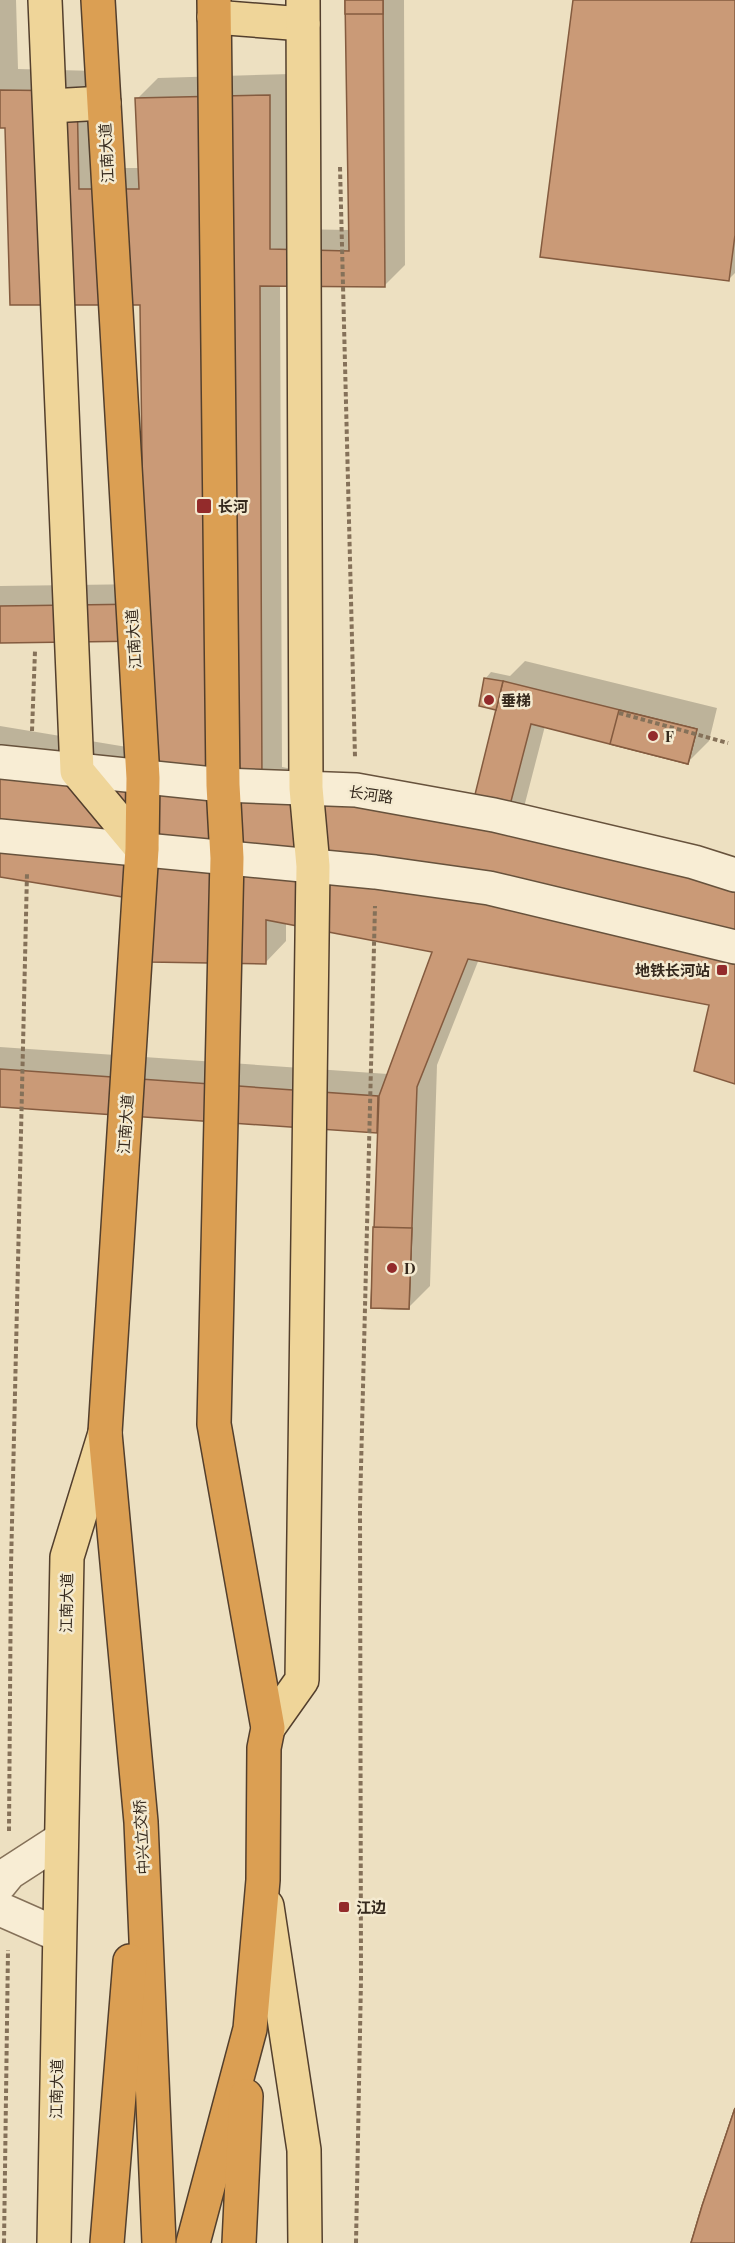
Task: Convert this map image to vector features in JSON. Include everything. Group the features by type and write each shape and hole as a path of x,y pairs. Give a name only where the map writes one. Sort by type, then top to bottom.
{"highway":[{"name":"江南大道","path":"98,0 143,778 142,849 105,1433"},
{"path":"214,8 224,786 227,858 214,1424 268,1728 264,1748 263,1880 250,2029 239,2243"},
{"name":"中兴立交桥","path":"105,1433 141,1822 159,2243"},
{"path":"106,2241 141,1822"},
{"path":"193,2243 250,2029"}],"main road":[{"path":"45,0 77,771 142,849"},
{"path":"214,8 303,12 306,788 313,866 302,1680 268,1728"},
{"path":"50,106 104,103"},
{"name":"长河路","path":"15,764 224,786 356,790 494,815 694,862 735,875"},
{"path":"14,837 375,872 489,888 735,947"},
{"name":"江南大道","path":"54,2243 67,1557 105,1433"},
{"path":"59,1935 4,1895 60,1840"},
{"path":"263,1880 304,2150 305,2243"}],"path":[{"path":"340,156 356,790"},
{"path":"15,764 36,643"},
{"path":"619,713 728,743"},
{"path":"4,2243 4,1895 12,1555 14,837"},
{"path":"356,2243 362,1980 360,1508 375,872"}],"building":[{"name":"长河","path":"345,0 383,0 385,287 260,286 262,788 467,827 503,681 697,729 688,764 531,724 503,832 735,881 735,1084 694,1071 709,1005 468,959 417,1087 409,1309 371,1308 379,1096 432,952 266,920 266,964 149,962 147,901 0,877 0,750 143,774 145,641 0,643 0,606 144,604 140,305 10,305 5,128 0,128 0,90 77,91 79,189 139,189 135,98 270,95 270,249 349,251"},
{"path":"345,0 383,0 383,14 345,14"},
{"path":"573,0 735,0 735,235 729,281 540,257"},
{"name":"垂梯","path":"484,678 503,681 496,710 479,706"},
{"name":"F","path":"619,710 697,729 688,764 610,744"},
{"path":"0,1069 378,1096 377,1133 0,1107"},
{"name":"D","path":"373,1227 412,1228 409,1309 371,1308"},
{"path":"735,2108 735,2243 691,2243 702,2206"},
{"path":"735,2108 735,2243 691,2243 702,2206"}],"place":[{"name":"长河","path":"204,506"},
{"name":"垂梯","path":"489,700"},
{"name":"F","path":"653,736"},
{"name":"地铁长河站","path":"722,970"},
{"name":"D","path":"392,1268"},
{"name":"江边","path":"344,1907"}]}
